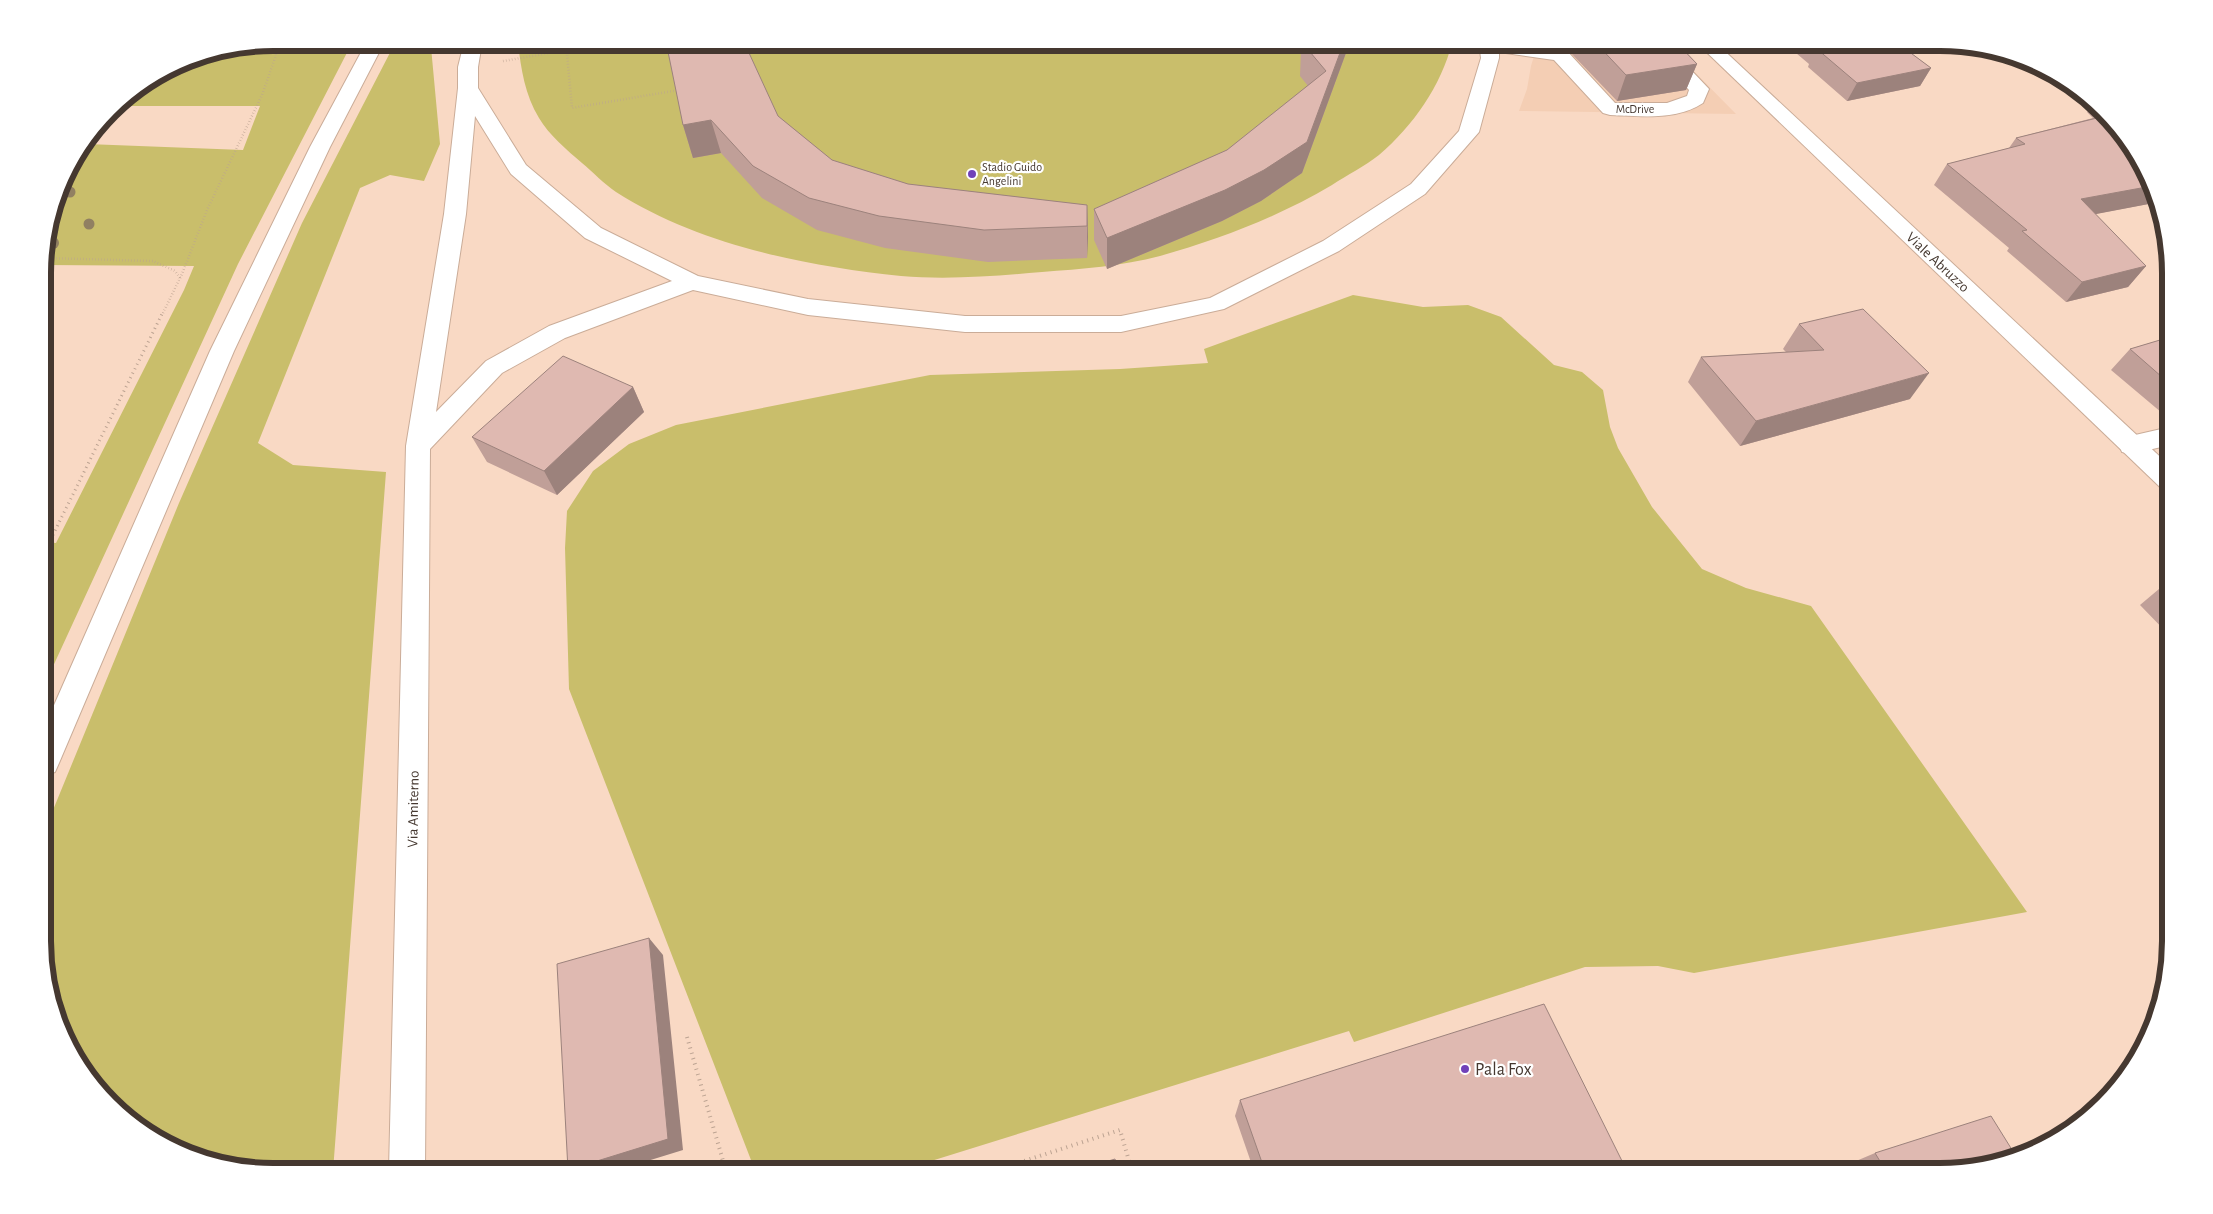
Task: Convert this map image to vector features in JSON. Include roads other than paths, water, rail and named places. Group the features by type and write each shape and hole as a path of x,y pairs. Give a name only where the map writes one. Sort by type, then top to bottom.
{"main road":[{"path":"51,748 222,351 320,146 370,51"},
{"name":"Via Amiterno","path":"407,1163 418,446 455,214 472,51"},
{"path":"468,78 518,169 593,233 692,282 808,307 965,324 1121,324 1216,304 1331,246 1418,189 1469,132 1490,58 1489,51"},
{"name":"McDrive","path":"1534,51 1560,55 1610,109 1670,109 1691,104 1696,99 1699,89 1662,51"},
{"name":"Viale Abruzzo","path":"1715,51 2162,474"},
{"path":"418,446 494,367 557,332 692,282"},
{"path":"2131,445 2162,438"}],"place":[{"name":"Stadio Guido Angelini","path":"972,174"},
{"name":"Pala Fox","path":"1465,1069"}]}
